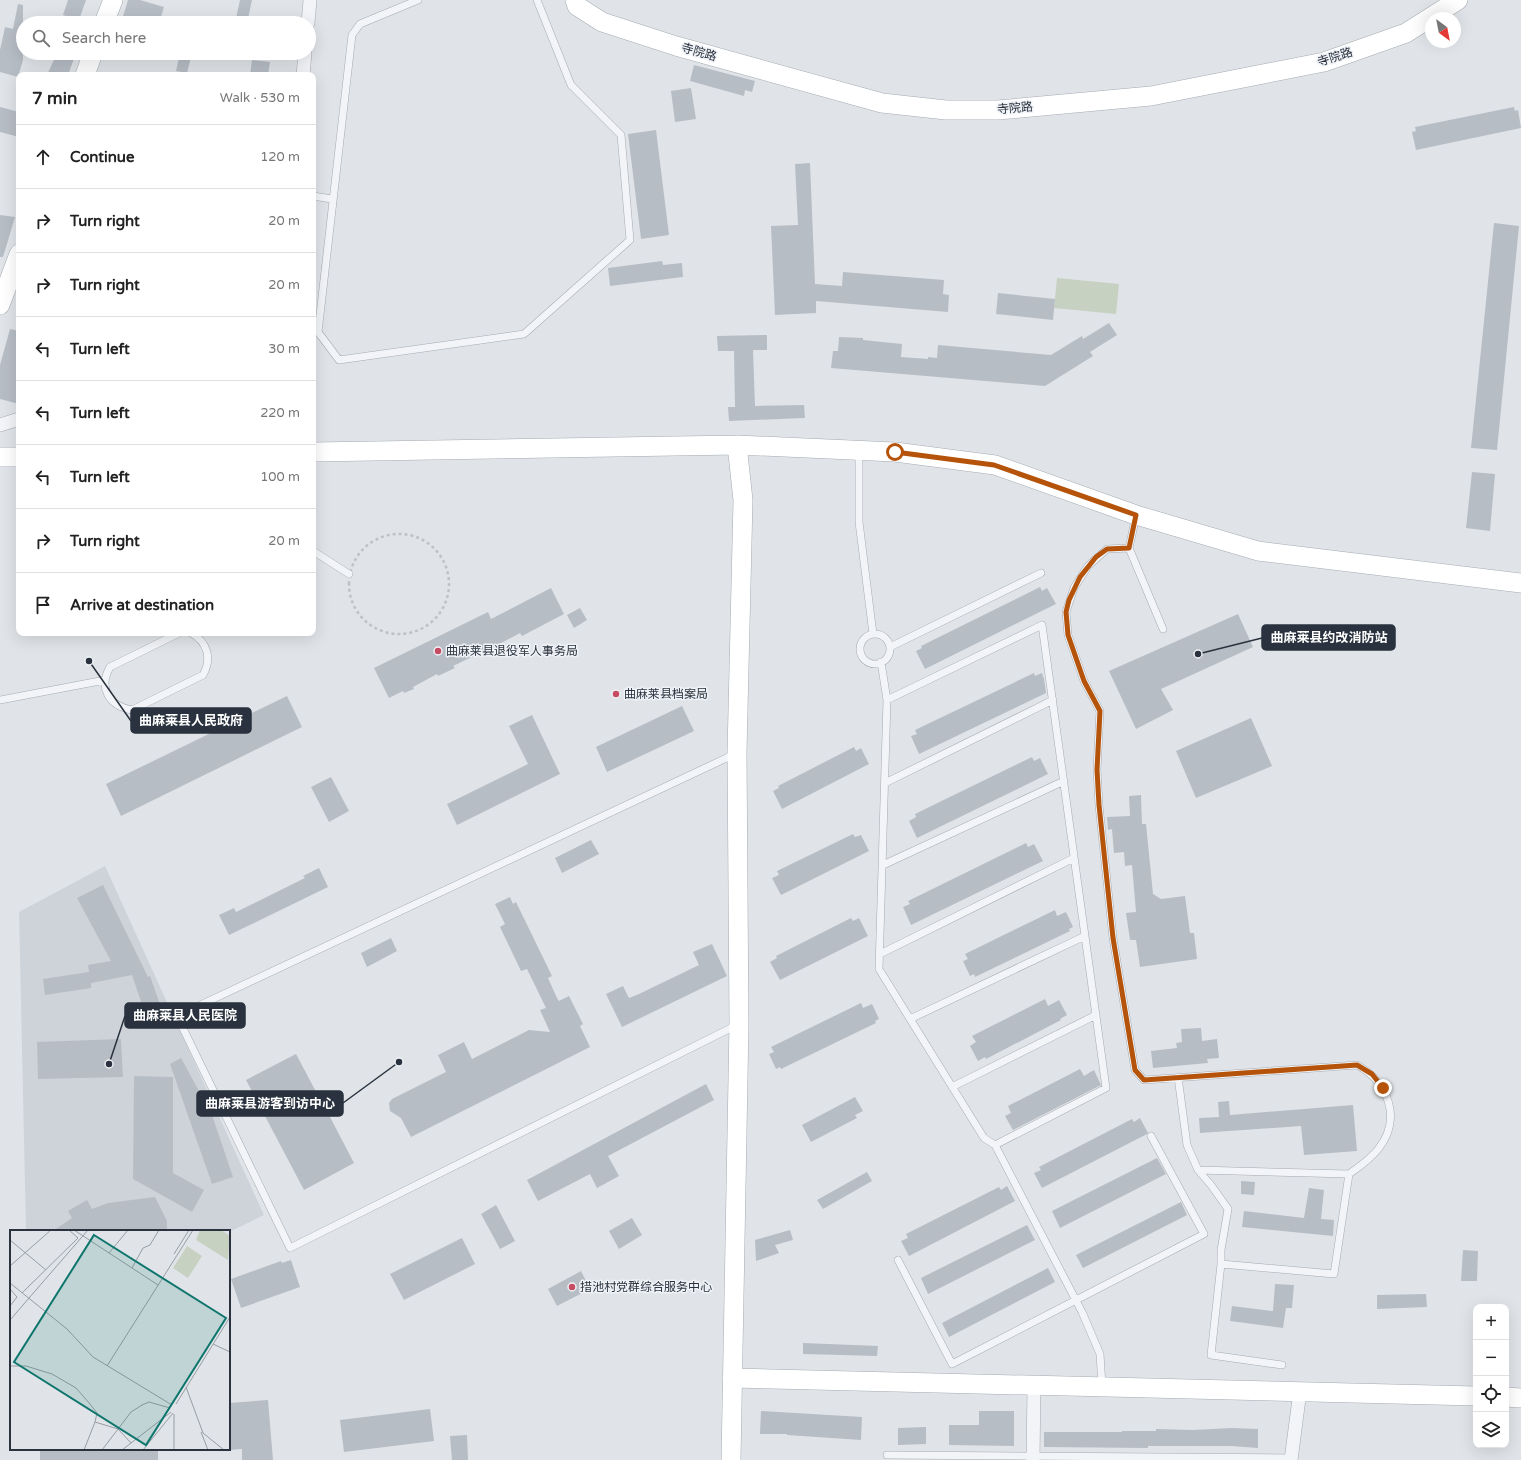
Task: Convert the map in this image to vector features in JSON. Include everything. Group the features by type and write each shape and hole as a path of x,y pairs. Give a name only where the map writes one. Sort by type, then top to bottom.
{"street":[{"path":"107,16 113,0"},
{"path":"309,16 310,0"},
{"name":"寺院路","path":"575,0 578,6 602,22 676,46 882,103 946,110 998,110 1151,96 1324,62 1406,33 1458,0"},
{"path":"86,72 90,60"},
{"path":"303,72 304,60"},
{"path":"0,305 16,262"},
{"path":"0,425 16,420"},
{"path":"731,1460 739,1024 737,753 743,500 737,445"},
{"path":"316,452 737,445 895,452 994,465 1136,515 1258,551 1521,583"},
{"path":"0,457 16,457"},
{"path":"732,1378 1473,1396"},
{"path":"1033,1458 1034,1386"},
{"path":"1291,1459 1300,1391"},
{"path":"1509,1397 1521,1398"}],"lane":[{"path":"418,0 360,24 352,36 332,199 318,332 339,360 524,334 630,240 621,135 571,85 537,0"},
{"path":"316,196 332,199"},
{"path":"858,450 859,522 873,634"},
{"path":"1136,515 1129,548 1163,629"},
{"path":"1129,548 1107,549 1096,557 1080,577 1066,612 1068,635 1084,681 1100,711 1097,770 1099,805 1113,938 1135,1070 1144,1080 1357,1065 1365,1069 1378,1081 1387,1096 1389,1105 1390,1124 1384,1142 1362,1165 1349,1174 1198,1170"},
{"path":"316,553 349,574"},
{"path":"890,647 1041,573"},
{"path":"887,700 1042,624 1106,1088 995,1145"},
{"path":"873,634 881,635 886,638 890,647 889,654 881,662 875,664 865,659 861,649 865,638 873,634"},
{"path":"173,636 110,667 106,673 105,680 107,694 117,705 132,710 202,675 206,668 208,653 202,640 196,636"},
{"path":"881,662 887,700 880,969 984,1138 995,1145 1076,1301 1100,1354 1102,1386"},
{"path":"0,700 105,680"},
{"path":"885,783 1053,700"},
{"path":"737,753 177,1016 290,1248 739,1024"},
{"path":"882,865 1064,781"},
{"path":"880,954 1074,858"},
{"path":"910,1019 1085,936"},
{"path":"952,1087 1096,1015"},
{"path":"1178,1077 1187,1145 1198,1170 1228,1209 1221,1250 1212,1355 1282,1366"},
{"path":"898,1260 952,1364 1204,1234 1151,1136"},
{"path":"1221,1264 1334,1274 1349,1174"},
{"path":"887,1455 1033,1458 1291,1459"}],"path":[{"path":"394,534 414,536 433,546 445,563 449,579 449,594 440,614 433,622 424,628 415,632 404,634 383,632 365,622 353,605 349,595 349,574 352,564 358,555 374,541 394,534"}],"shaded area":[{"path":"105,866 264,1215 230,1232 230,1230 26,1230 19,912"}],"green space":[{"path":"1057,278 1119,284 1116,314 1054,308"}],"building":[{"path":"68,0 86,0 80,16 63,15"},
{"path":"128,0 140,0 164,7 161,16 123,16"},
{"path":"240,0 252,0 249,16 237,16"},
{"path":"18,4 23,5 23,16 16,16 16,60 23,60 19,72 16,72 16,76 0,72 0,50 5,27 13,29"},
{"path":"54,60 73,60 69,72 48,72"},
{"path":"178,60 190,60 187,72 176,71"},
{"path":"252,60 270,62 268,72 250,72"},
{"path":"694,65 755,81 752,92 745,90 744,96 690,81"},
{"path":"691,88 696,119 675,122 671,91"},
{"path":"0,107 16,111 16,136 0,132"},
{"path":"1514,107 1515,111 1518,110 1521,128 1416,150 1412,132 1416,131 1415,127"},
{"path":"656,130 669,235 641,239 628,134"},
{"path":"810,163 815,284 842,286 843,272 944,280 943,294 949,295 948,312 816,301 816,313 775,315 771,226 798,225 795,164"},
{"path":"0,215 15,217 3,257 0,257"},
{"path":"1494,223 1519,226 1497,450 1471,448"},
{"path":"662,261 663,265 682,263 683,277 610,286 608,268"},
{"path":"998,293 1055,299 1053,320 996,314"},
{"path":"1109,323 1117,335 1090,352 1093,356 1045,386 831,368 833,351 838,351 839,337 863,338 863,340 902,344 901,357 928,359 928,357 937,358 938,345 1051,355 1082,336 1083,339"},
{"path":"10,329 16,330 16,403 0,399 0,365"},
{"path":"767,335 767,350 753,350 755,406 804,405 805,418 729,421 728,407 735,407 734,351 718,351 717,336"},
{"path":"1472,472 1495,474 1490,531 1466,528"},
{"path":"1040,587 1042,591 1047,588 1056,604 925,669 916,651 922,648 921,646"},
{"path":"551,588 564,614 522,636 520,633 490,649 491,651 481,656 480,653 453,666 455,668 438,676 437,674 413,687 414,689 404,693 403,691 389,698 374,668 488,612 491,619"},
{"path":"580,608 587,620 574,628 567,615"},
{"path":"1238,614 1253,647 1161,689 1173,710 1136,729 1109,671"},
{"path":"1034,673 1035,676 1042,673 1046,693 919,754 911,736 917,734 915,730"},
{"path":"287,696 302,727 121,816 106,784"},
{"path":"682,706 694,731 607,772 596,747"},
{"path":"532,715 560,774 457,825 447,804 528,764 509,726"},
{"path":"1251,718 1272,766 1196,798 1176,751"},
{"path":"854,747 856,751 861,748 869,764 782,809 773,791 779,788 778,786"},
{"path":"1032,757 1034,761 1040,758 1048,774 917,838 909,821 916,817 915,814"},
{"path":"331,777 349,811 329,822 311,787"},
{"path":"1141,795 1142,824 1146,824 1153,894 1161,899 1185,896 1190,933 1194,933 1197,959 1140,967 1136,940 1130,940 1126,913 1136,912 1132,865 1125,866 1124,852 1114,853 1112,829 1108,830 1107,817 1130,816 1129,796"},
{"path":"853,834 855,837 861,835 869,851 781,895 772,878 779,875 777,871"},
{"path":"591,840 599,854 562,873 555,858"},
{"path":"1026,843 1028,847 1034,844 1043,861 911,925 903,907 910,904 908,901"},
{"path":"319,868 328,887 229,935 219,915 234,908 236,912 305,878 303,876"},
{"path":"103,885 148,977 150,976 163,1013 147,1019 132,975 91,983 91,988 45,995 43,979 89,972 88,965 111,961 77,898"},
{"path":"510,897 513,904 516,902 552,976 548,978 557,998 559,1001 569,996 583,1024 580,1026 590,1047 411,1137 401,1118 390,1111 389,1103 392,1099 446,1072 438,1055 464,1042 472,1059 529,1030 550,1032 540,1010 546,1008 527,969 521,971 500,927 505,924 495,904"},
{"path":"1055,910 1057,916 1066,912 1073,927 1069,929 1070,931 975,977 974,974 970,976 963,961 968,959 965,954"},
{"path":"851,918 853,921 859,918 868,936 780,980 770,962 777,958 776,956"},
{"path":"391,938 397,951 367,967 361,953"},
{"path":"712,944 727,976 622,1027 606,994 623,986 629,998 639,994 699,965 693,952"},
{"path":"1045,999 1048,1006 1059,1000 1067,1015 1060,1019 1061,1020 986,1059 985,1057 978,1061 970,1046 976,1042 972,1036"},
{"path":"861,1003 863,1008 872,1004 879,1019 875,1021 876,1023 781,1069 780,1067 776,1069 769,1054 774,1052 771,1047"},
{"path":"1201,1028 1202,1041 1217,1039 1219,1058 1207,1059 1208,1063 1153,1068 1151,1051 1177,1048 1176,1043 1182,1042 1181,1029"},
{"path":"121,1039 123,1077 38,1079 37,1042"},
{"path":"296,1054 322,1103 327,1101 335,1115 330,1117 354,1163 304,1190 246,1080"},
{"path":"181,1058 212,1115 233,1177 212,1184 170,1064"},
{"path":"1080,1069 1084,1076 1094,1070 1101,1085 1013,1130 1005,1116 1011,1113 1008,1106"},
{"path":"134,1076 173,1077 173,1173 204,1190 192,1212 133,1179"},
{"path":"706,1084 714,1100 608,1156 619,1176 597,1188 590,1174 538,1201 527,1180"},
{"path":"855,1097 863,1111 855,1115 857,1118 811,1142 802,1125"},
{"path":"1229,1101 1230,1115 1353,1105 1357,1151 1304,1155 1301,1126 1200,1133 1199,1118 1219,1117 1218,1102"},
{"path":"1140,1118 1148,1133 1147,1134 1042,1188 1034,1173 1041,1170 1039,1167 1132,1119 1134,1122"},
{"path":"1157,1158 1166,1174 1060,1228 1052,1211"},
{"path":"867,1172 872,1181 823,1209 817,1200"},
{"path":"1241,1181 1255,1182 1254,1195 1241,1194"},
{"path":"1007,1186 1015,1201 909,1256 901,1241 908,1238 906,1234 999,1187 1001,1190"},
{"path":"1309,1188 1324,1190 1321,1219 1334,1220 1333,1236 1242,1227 1244,1211 1304,1218"},
{"path":"155,1197 167,1221 167,1230 54,1230 72,1218 68,1211 87,1200 92,1209 108,1203"},
{"path":"1181,1202 1187,1215 1083,1268 1076,1255"},
{"path":"496,1205 515,1241 500,1249 481,1214"},
{"path":"632,1218 642,1235 619,1249 609,1231"},
{"path":"1027,1225 1035,1240 928,1294 921,1278"},
{"path":"790,1230 793,1240 775,1245 779,1253 756,1261 755,1240"},
{"path":"462,1238 475,1264 404,1300 390,1274"},
{"path":"1463,1250 1478,1251 1477,1281 1461,1281"},
{"path":"291,1260 300,1287 241,1308 231,1279 281,1261 282,1263"},
{"path":"1048,1268 1055,1282 949,1337 942,1323"},
{"path":"581,1271 590,1289 557,1306 548,1289"},
{"path":"1275,1284 1294,1285 1292,1308 1286,1308 1283,1328 1230,1321 1232,1306 1273,1311"},
{"path":"1426,1294 1427,1307 1377,1309 1377,1295"},
{"path":"803,1343 878,1346 877,1356 803,1354"},
{"path":"268,1400 273,1460 242,1460 242,1449 230,1450 230,1403"},
{"path":"430,1409 434,1441 344,1452 340,1420"},
{"path":"761,1411 862,1417 861,1440 787,1434 760,1434"},
{"path":"979,1411 1014,1411 1014,1446 949,1445 949,1425 979,1425"},
{"path":"926,1427 926,1444 898,1445 898,1428"},
{"path":"1232,1428 1258,1429 1258,1448 1231,1446 1148,1446 1148,1448 1044,1447 1044,1432 1122,1432 1156,1431 1156,1429 1193,1430"},
{"path":"467,1435 468,1460 452,1460 450,1436"},
{"path":"40,1450 158,1450 158,1460 40,1460"}],"place":[{"name":"曲麻莱县退役军人事务局","path":"438,651"},
{"name":"曲麻莱县约改消防站","path":"1198,654"},
{"name":"曲麻莱县人民政府","path":"89,661"},
{"name":"曲麻莱县档案局","path":"616,694"},
{"name":"曲麻莱县游客到访中心","path":"399,1062"},
{"name":"曲麻莱县人民医院","path":"109,1064"},
{"name":"措池村党群综合服务中心","path":"572,1287"}],"route":[{"path":"895,452 994,465 1136,515 1129,548 1107,549 1096,557 1080,577 1069,600 1066,612 1068,635 1084,681 1100,711 1097,770 1099,805 1113,938 1135,1070 1144,1080 1357,1065 1372,1074 1383,1088"}]}
